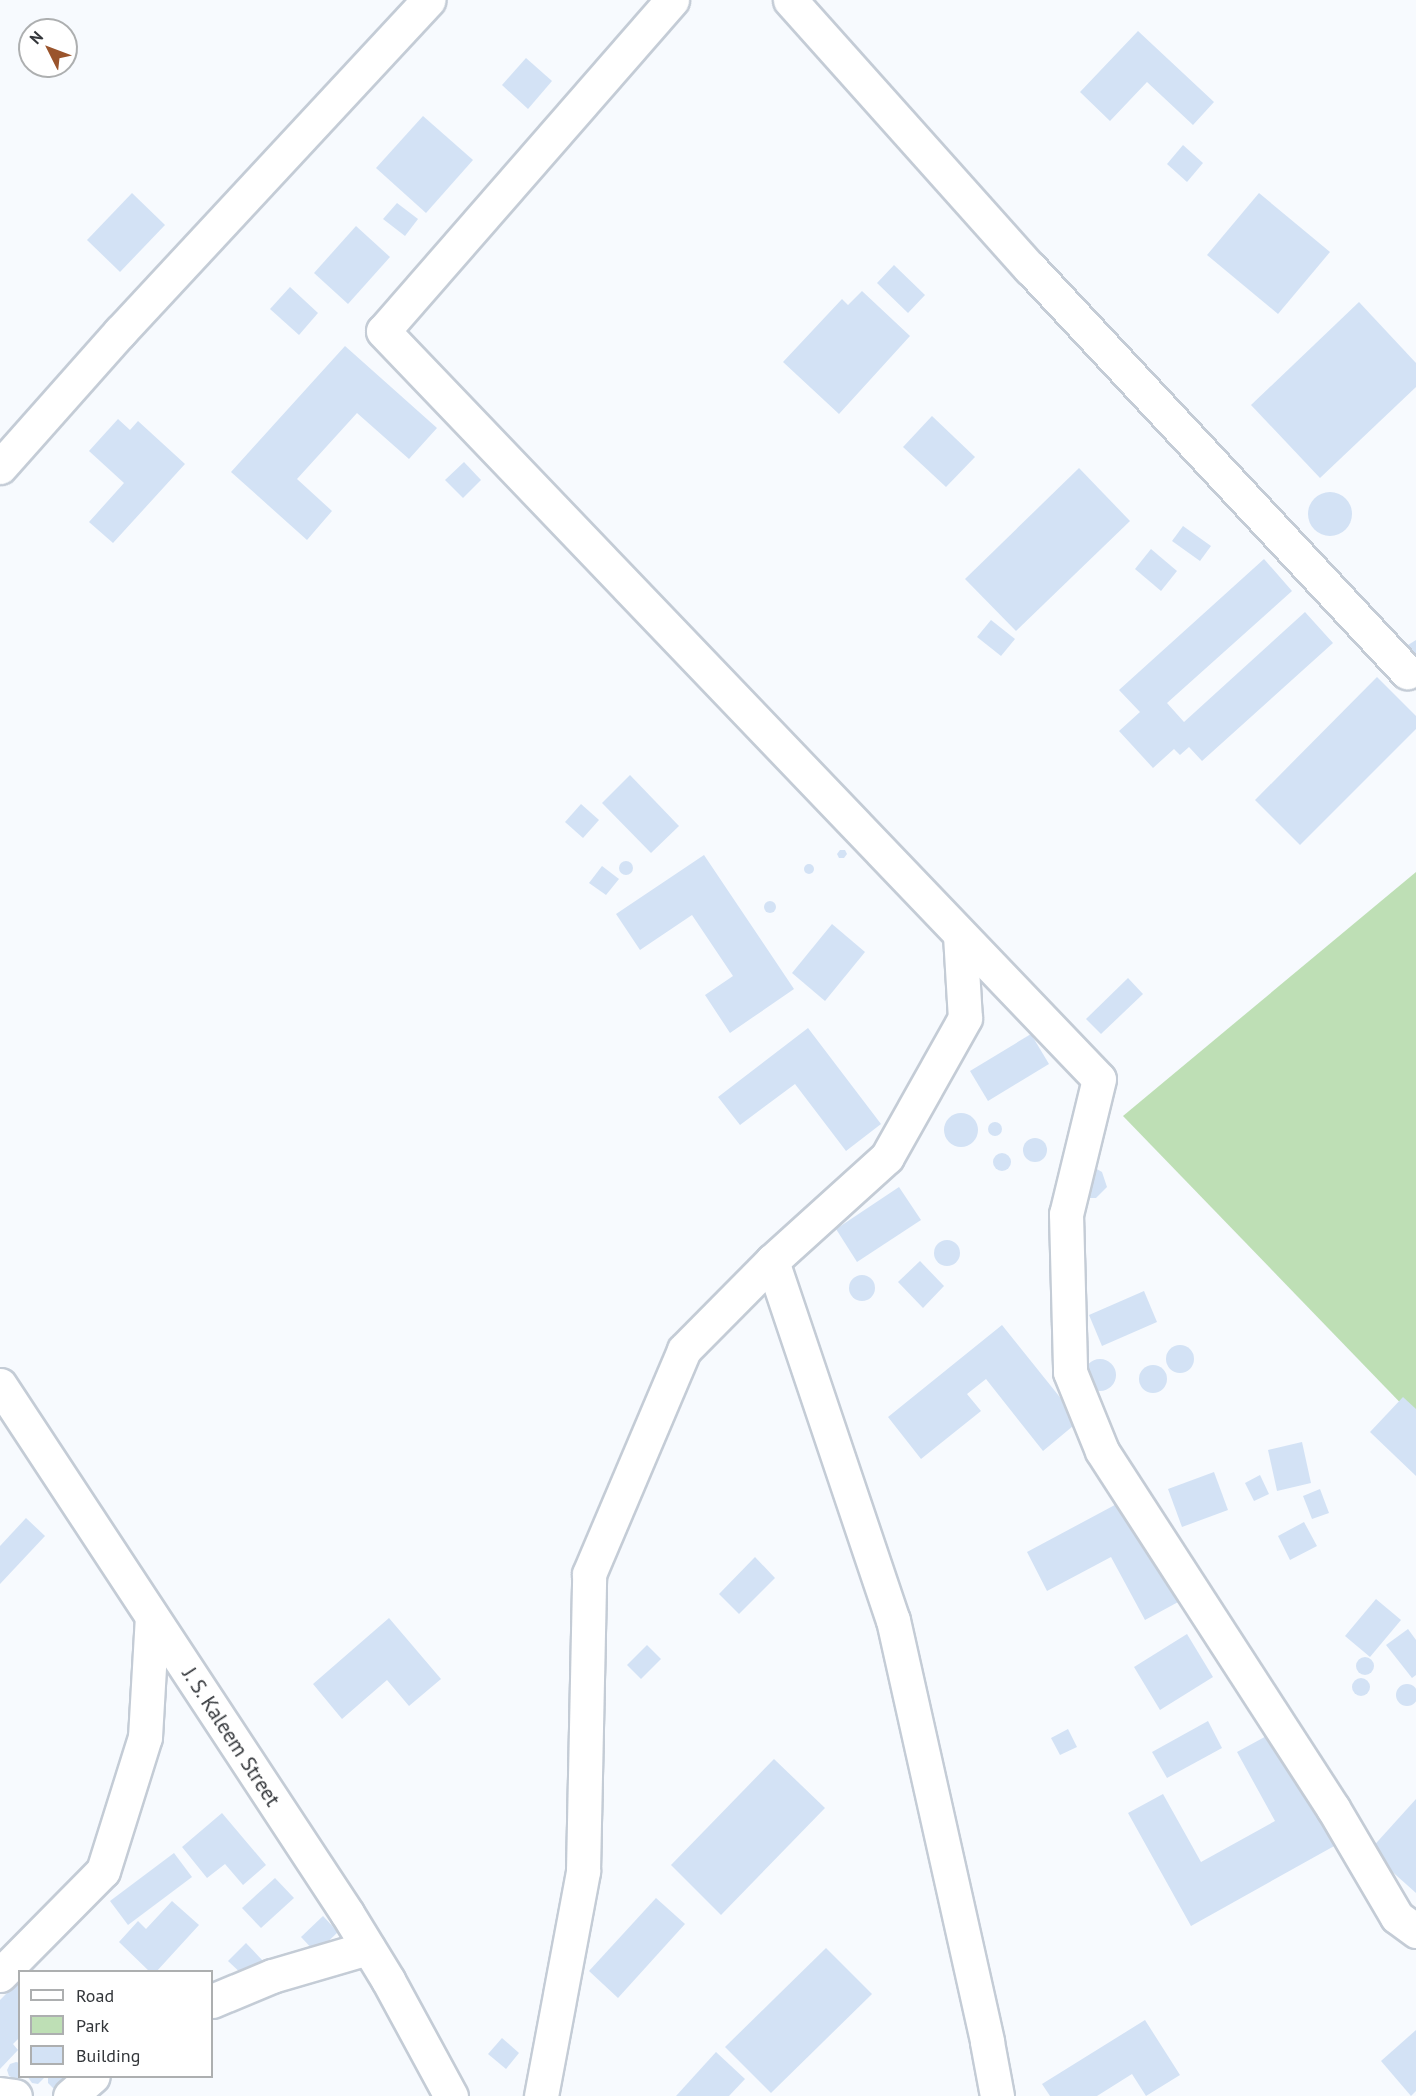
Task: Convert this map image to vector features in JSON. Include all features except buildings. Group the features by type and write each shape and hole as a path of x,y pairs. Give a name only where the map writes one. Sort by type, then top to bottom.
{"street":[{"path":"0,467 120,332 428,0"},
{"path":"672,0 383,331 1099,1079 1066,1214 1070,1372 1102,1451 1333,1808 1397,1917 1416,1931"},
{"path":"790,0 1030,268 1407,672"},
{"path":"541,2096 583,1871 589,1574 684,1350 771,1261 887,1157 965,1018 960,935"},
{"path":"771,1261 893,1620 997,2096"},
{"name":"J. S. Kaleem Street","path":"0,1384 368,1948 451,2096"},
{"path":"0,1975 103,1871 144,1737 152,1617"},
{"path":"213,2001 272,1976 368,1948"},
{"path":"70,2096 91,2078"},
{"path":"0,2094 15,2096"}],"green space":[{"path":"1416,872 1416,1419 1123,1116"}]}
